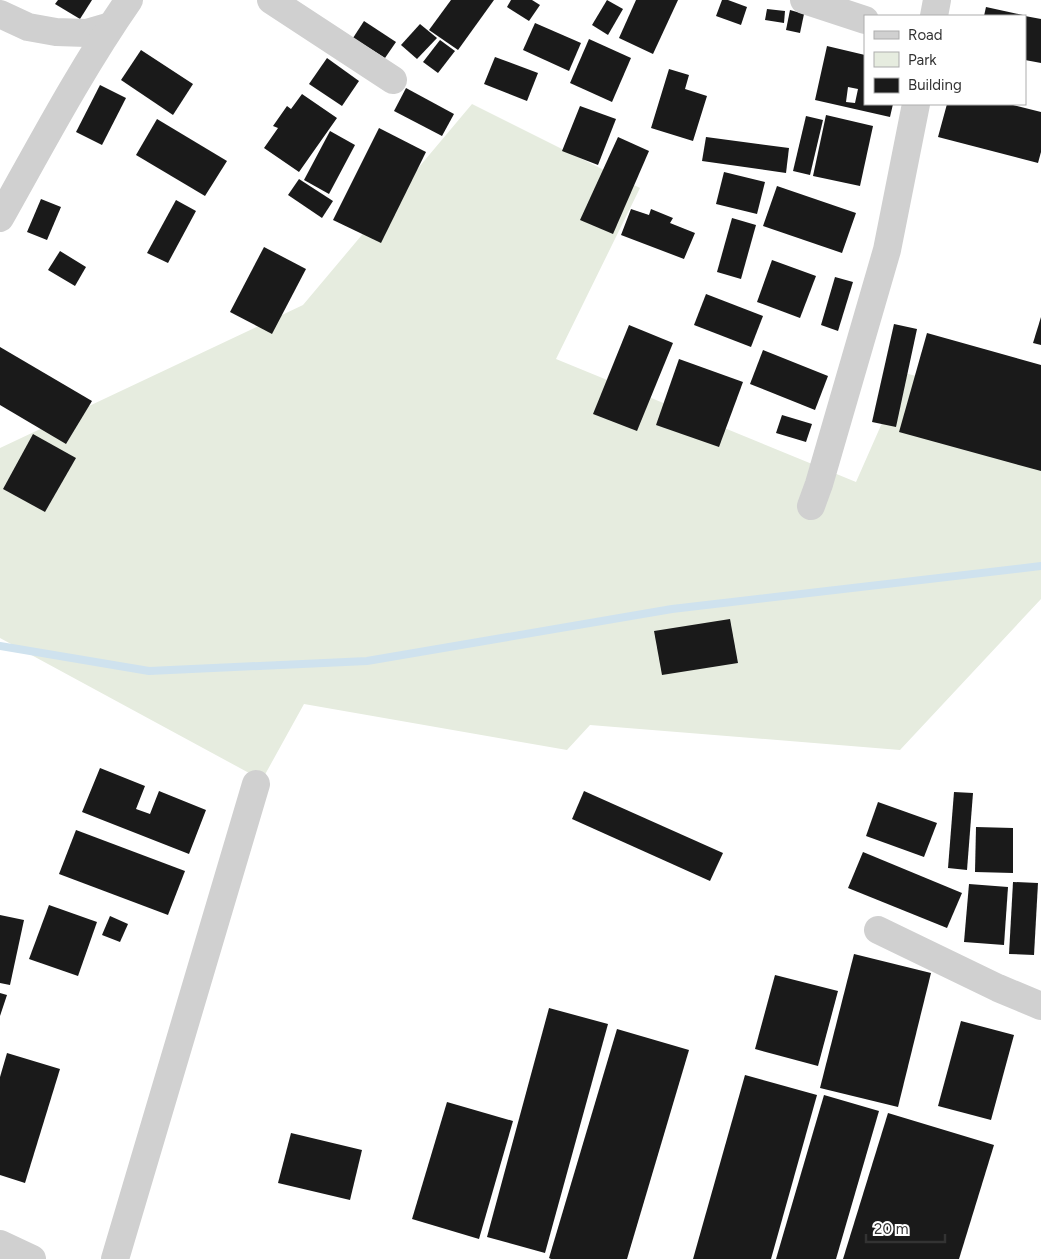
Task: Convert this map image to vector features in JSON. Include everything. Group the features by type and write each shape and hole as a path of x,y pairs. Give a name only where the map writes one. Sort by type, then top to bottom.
{"street":[{"path":"0,218 65,102 129,0"},
{"path":"271,0 393,80"},
{"path":"804,0 864,20"},
{"path":"934,15 937,0"},
{"path":"0,14 28,27 56,32 87,33 111,26"},
{"path":"810,506 819,484 887,250 916,105"},
{"path":"115,1259 256,784"},
{"path":"878,930 998,988 1041,1006"},
{"path":"0,1244 32,1259"}],"green space":[{"path":"472,104 640,188 556,359 856,482 904,373 1041,406 1041,599 900,750 590,725 567,750 304,704 262,780 0,638 0,448 303,305"}],"building":[{"path":"58,0 92,0 80,19 55,4"},
{"path":"451,0 494,0 458,50 429,30"},
{"path":"511,0 532,0 540,5 529,21 507,7"},
{"path":"607,0 623,9 608,35 592,25"},
{"path":"636,0 678,0 653,54 619,38"},
{"path":"722,0 728,0 747,7 741,25 716,16"},
{"path":"986,7 1023,15 984,15"},
{"path":"767,9 785,11 784,23 765,20"},
{"path":"790,10 804,14 800,33 786,30"},
{"path":"1026,16 1041,19 1041,63 1026,60"},
{"path":"364,21 396,42 385,58 353,38"},
{"path":"535,23 581,43 569,71 523,50"},
{"path":"420,24 437,38 417,59 401,45"},
{"path":"589,39 631,58 612,102 570,83"},
{"path":"440,40 455,51 438,73 423,62"},
{"path":"827,46 864,55 864,105 893,105 890,117 815,100","holes":["848,87 858,89 855,103 846,102"]},
{"path":"141,50 193,84 173,115 121,80"},
{"path":"495,57 538,73 527,101 484,84"},
{"path":"327,58 359,81 342,106 309,84"},
{"path":"669,69 689,75 685,89 707,96 693,141 651,128"},
{"path":"100,85 126,98 102,145 76,132"},
{"path":"406,88 454,114 442,136 394,111"},
{"path":"302,94 337,118 299,172 264,148 278,128 273,126 287,106 291,109"},
{"path":"947,105 1013,105 1041,112 1041,152 1038,163 938,137"},
{"path":"580,106 616,119 598,165 562,151"},
{"path":"826,115 873,126 860,186 813,176"},
{"path":"806,116 823,120 810,175 793,171"},
{"path":"157,119 227,161 205,196 136,155"},
{"path":"379,128 426,152 381,243 333,220"},
{"path":"330,131 355,145 329,194 304,180"},
{"path":"618,137 649,151 613,234 580,220"},
{"path":"706,137 789,148 786,173 702,161"},
{"path":"724,172 765,182 757,214 716,204"},
{"path":"299,179 333,201 322,218 288,195"},
{"path":"777,186 856,213 842,253 763,226"},
{"path":"41,199 61,207 47,240 27,232"},
{"path":"176,200 196,211 168,263 147,253"},
{"path":"631,209 649,215 651,209 673,218 670,223 695,233 684,259 621,235"},
{"path":"732,218 756,225 741,279 717,272"},
{"path":"264,247 306,269 272,334 230,312"},
{"path":"60,251 86,267 75,286 48,270"},
{"path":"772,260 816,276 800,318 757,302"},
{"path":"835,277 853,282 838,331 821,325"},
{"path":"706,294 763,316 751,347 694,325"},
{"path":"1041,317 1041,345 1033,343"},
{"path":"894,324 917,329 896,427 872,422"},
{"path":"629,325 673,343 637,431 593,414"},
{"path":"927,333 1041,365 1041,471 899,432"},
{"path":"0,347 92,401 66,444 0,405"},
{"path":"763,350 828,376 815,410 750,384"},
{"path":"679,359 743,382 719,447 656,425"},
{"path":"782,415 812,424 806,442 776,433"},
{"path":"33,434 76,458 45,512 3,489"},
{"path":"730,619 738,663 662,675 654,631"},
{"path":"100,768 145,786 136,809 150,814 159,791 206,810 189,854 82,812"},
{"path":"584,791 723,853 710,881 572,819"},
{"path":"954,792 973,793 967,870 948,868"},
{"path":"878,802 937,823 924,857 866,836"},
{"path":"976,827 1013,828 1013,873 975,872"},
{"path":"76,830 185,871 168,915 59,874"},
{"path":"863,852 962,893 947,928 848,888"},
{"path":"1013,882 1038,883 1034,955 1009,954"},
{"path":"969,884 1008,887 1004,945 964,942"},
{"path":"49,905 97,922 78,976 29,959"},
{"path":"0,915 24,920 10,985 0,983"},
{"path":"110,916 128,924 120,942 102,935"},
{"path":"854,954 931,973 898,1107 820,1088"},
{"path":"775,975 838,991 818,1066 755,1049"},
{"path":"0,993 7,995 0,1016"},
{"path":"549,1008 608,1024 545,1253 487,1237"},
{"path":"961,1021 1014,1035 991,1120 938,1106"},
{"path":"617,1029 689,1050 627,1259 551,1259 549,1258"},
{"path":"7,1053 60,1069 25,1183 0,1175 0,1077"},
{"path":"745,1075 817,1095 771,1259 693,1259"},
{"path":"824,1095 879,1111 836,1259 776,1259"},
{"path":"447,1102 513,1121 479,1239 412,1219"},
{"path":"888,1113 994,1145 959,1259 843,1259"},
{"path":"291,1133 362,1150 350,1200 278,1183"}],"waterway":[{"path":"0,646 149,671 367,661 672,609 1041,566"}]}
